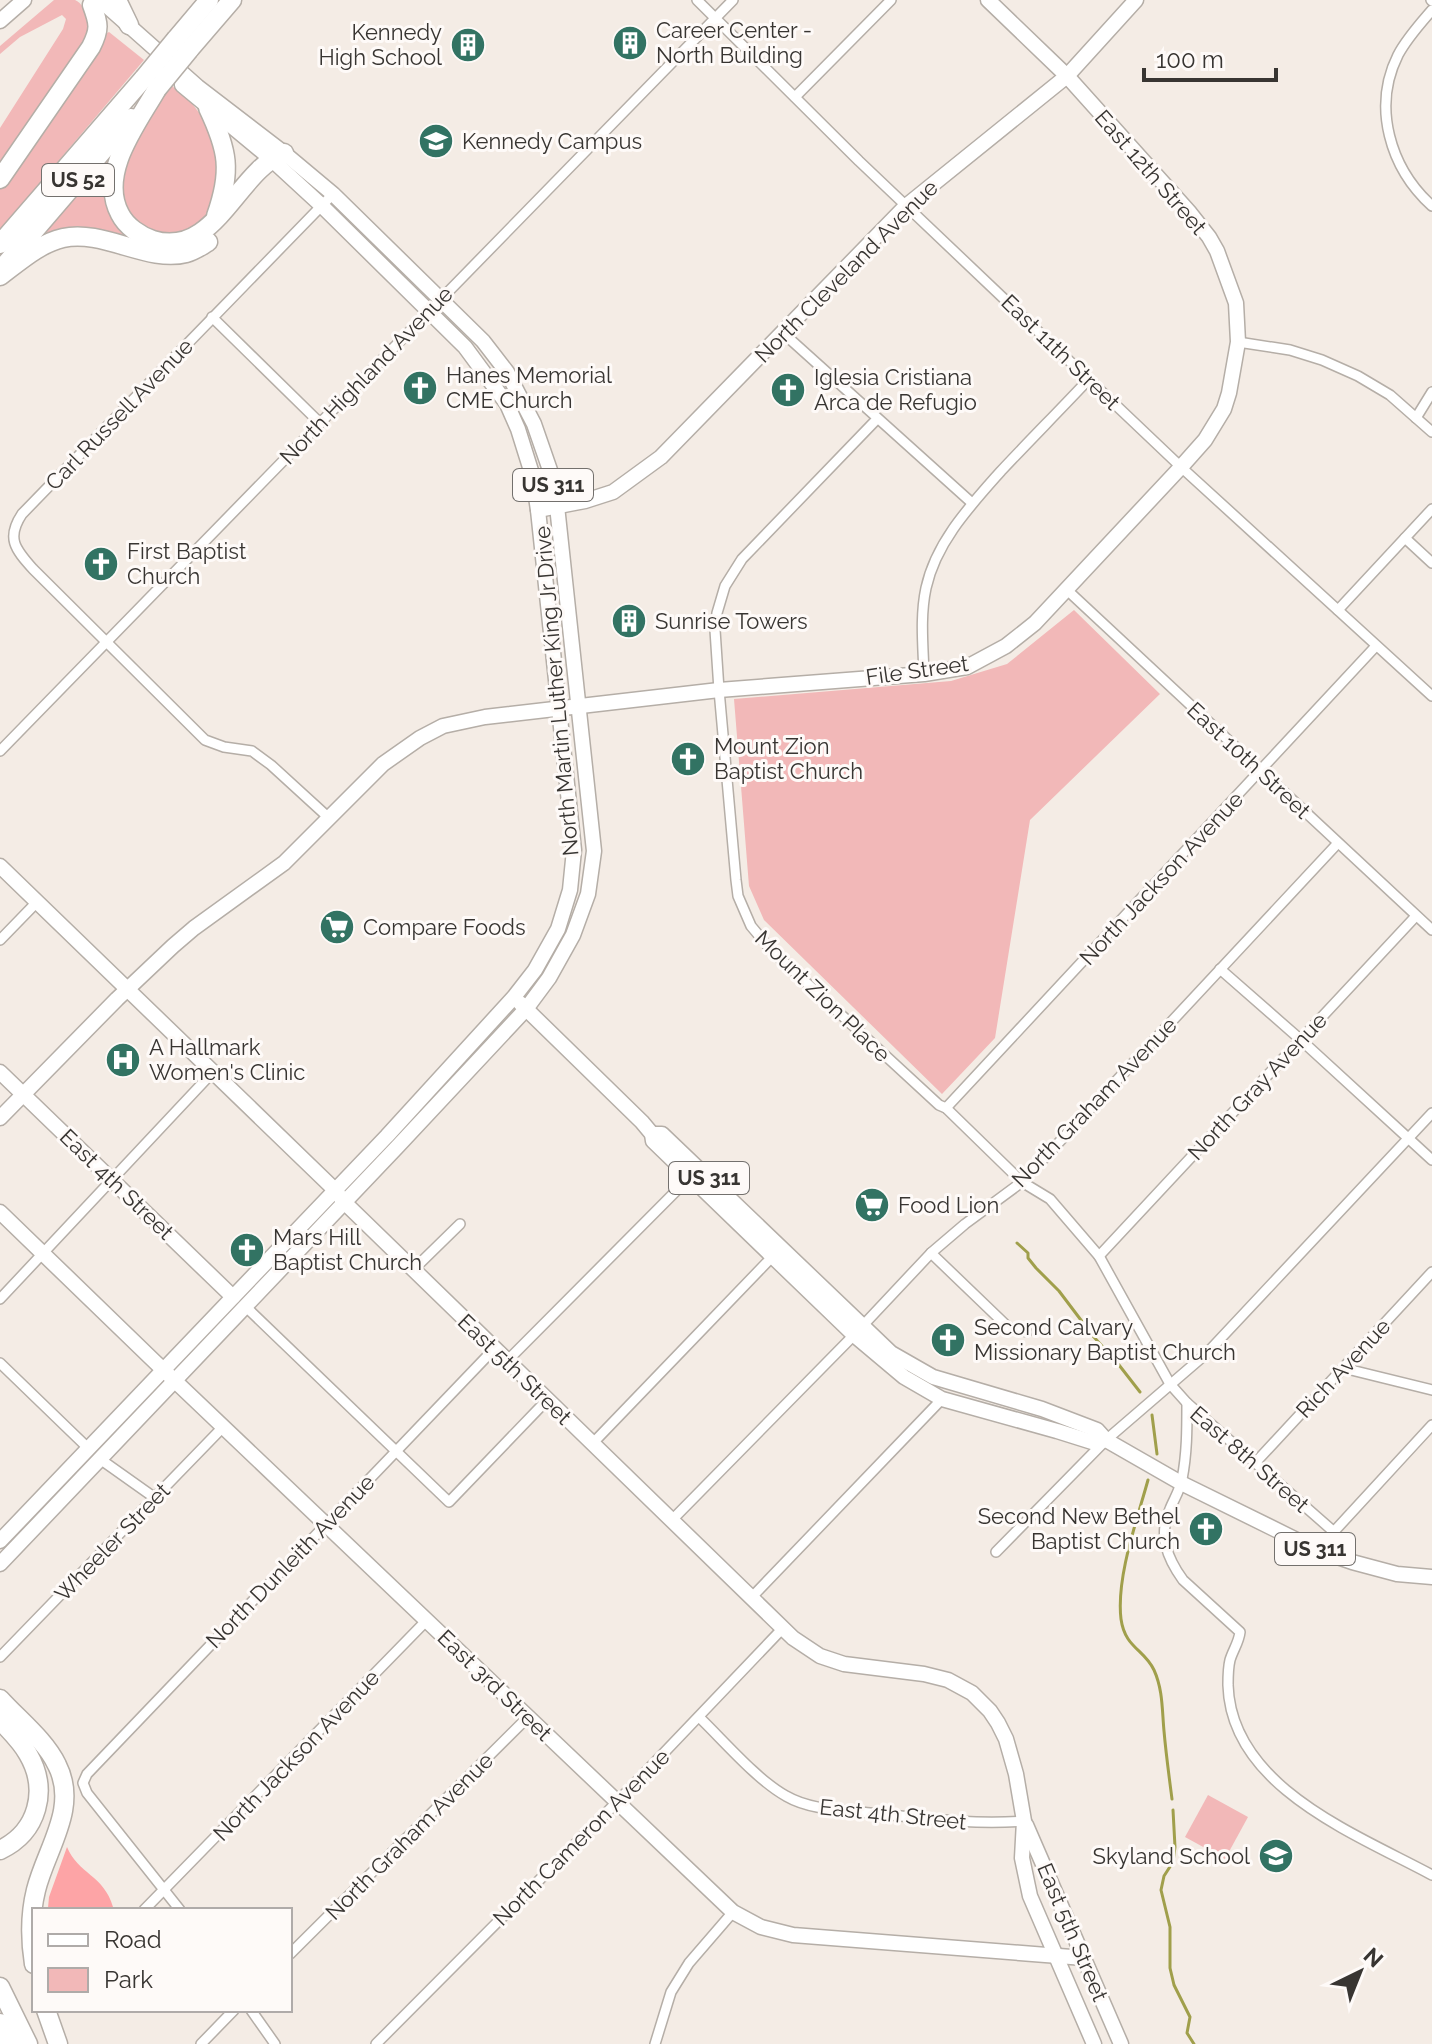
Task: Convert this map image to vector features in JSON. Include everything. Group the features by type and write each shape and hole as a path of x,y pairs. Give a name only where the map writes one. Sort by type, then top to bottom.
{"highway":[{"path":"117,0 129,25"},
{"path":"192,20 199,0"},
{"name":"US 52","path":"182,45 192,20 209,0"},
{"name":"US 52","path":"0,274 182,45 232,0"},
{"path":"0,179 91,47 98,32 93,2"},
{"path":"150,84 117,161 113,180 120,214 145,237 162,242 182,241 205,230 278,159"},
{"name":"US 52","path":"0,244 150,84"},
{"path":"208,108 225,152 226,169 222,199 214,222"},
{"path":"0,274 45,244 66,237 99,239 165,254 186,253 215,235 278,159"},
{"path":"0,1699 49,1751 61,1773 65,1790 62,1818 40,1876 33,1908"},
{"path":"0,1720 27,1752 36,1770 39,1787 36,1812 28,1829 0,1850"},
{"path":"32,1921 32,1942"},
{"path":"0,1987 28,2044"},
{"path":"47,2012 58,2044"},
{"path":"0,2023 10,2044"}],"main road":[{"path":"0,21 24,0"},
{"name":"East 12th Street","path":"988,0 1067,76 1197,220 1223,266 1236,303 1238,342"},
{"name":"North Cleveland Avenue","path":"538,510 613,492 661,457 906,206 1067,76 1136,0"},
{"name":"North Martin Luther King Jr Drive","path":"93,2 129,25 278,159 465,347 507,404 529,465 538,510 574,850 570,890 558,929 535,970 339,1196"},
{"name":"North Martin Luther King Jr Drive","path":"0,1564 94,1454 339,1196 526,1009 549,978 573,935 588,894 594,851 557,506 551,473 534,424 507,372 483,341 333,194 208,108 93,2"},
{"name":"File Street","path":"579,706 719,690 924,674 967,667 1006,646 1035,623 1205,440 1224,409 1238,342"},
{"path":"0,1118 127,989 194,928 284,863 383,764 443,726 482,717 579,706"},
{"name":"East 5th Street","path":"0,866 783,1628 810,1651 830,1660 860,1667 936,1676 972,1693 990,1711 1006,1739 1016,1774 1024,1821 1022,1858 1026,1884 1094,2044"},
{"name":"US 311","path":"514,997 652,1134 653,1141 772,1257 858,1331 891,1353 933,1377 1042,1409 1097,1430 1106,1440 1181,1483 1317,1550 1397,1574 1432,1577"},
{"name":"East 4th Street","path":"0,1072 239,1302"},
{"name":"US 311","path":"652,1134 662,1134 904,1377 942,1399 1092,1442 1106,1440"},
{"name":"East 3rd Street","path":"0,1212 733,1912 761,1927 793,1935 1084,1958"},
{"path":"942,1399 957,1395 1008,1408 1015,1402"},
{"name":"North Martin Luther King Jr Drive","path":"1,1536 94,1454"},
{"name":"East 5th Street","path":"1024,1821 1121,2044"}],"street":[{"name":"East 11th Street","path":"697,0 906,206 1181,467 1432,696"},
{"name":"North Highland Avenue","path":"0,751 733,0"},
{"path":"795,97 891,0"},
{"path":"1432,10 1399,54 1388,85 1386,109 1388,133 1399,164 1432,206"},
{"name":"Carl Russell Avenue","path":"106,643 20,555 13,531 22,514 333,194"},
{"path":"212,317 320,423"},
{"path":"782,332 972,503"},
{"path":"1238,342 1290,350 1358,376 1390,395 1432,432"},
{"path":"924,674 923,605 936,558 972,503 1089,379"},
{"path":"1416,418 1432,392"},
{"name":"Mount Zion Place","path":"877,419 742,559 725,586 717,613 715,630 719,690 738,896 758,936 795,973 939,1105 946,1108 1022,1182 1050,1199 1099,1256 1170,1384"},
{"path":"1338,610 1432,509"},
{"path":"1405,538 1432,563"},
{"name":"East 10th Street","path":"1066,589 1432,930"},
{"path":"106,643 205,740 224,747 252,751 329,818"},
{"name":"North Jackson Avenue","path":"946,1108 1376,646"},
{"name":"North Graham Avenue","path":"671,1521 931,1253 1022,1182 1338,843"},
{"path":"0,940 37,902"},
{"name":"North Gray Avenue","path":"1099,1256 1416,916"},
{"path":"1220,969 1432,1160"},
{"path":"0,1299 212,1073"},
{"path":"996,1552 1106,1440 1207,1353 1432,1113"},
{"path":"507,1361 690,1177"},
{"path":"413,1270 460,1224"},
{"path":"931,1253 1008,1327 1027,1332"},
{"path":"592,1444 772,1257"},
{"name":"Rich Avenue","path":"1255,1463 1432,1272"},
{"name":"East 4th Street","path":"239,1302 449,1502 547,1400"},
{"name":"North Dunleith Avenue","path":"165,1889 87,1793 83,1783 87,1774 494,1349"},
{"path":"0,1363 94,1454 155,1498"},
{"path":"1343,1368 1432,1390"},
{"name":"East 8th Street","path":"1170,1384 1187,1403 1333,1531"},
{"path":"751,1598 942,1399"},
{"path":"1187,1403 1187,1440 1181,1483 1164,1524 1164,1540 1171,1561 1183,1580 1240,1632 1229,1666 1229,1698 1237,1725 1251,1750 1282,1787 1307,1807 1432,1875"},
{"path":"1317,1550 1432,1425"},
{"name":"Wheeler Street","path":"0,1657 224,1426"},
{"name":"North Jackson Avenue","path":"146,1908 427,1620"},
{"name":"North Cameron Avenue","path":"376,2044 617,1802 783,1628"},
{"name":"North Graham Avenue","path":"292,1952 528,1717"},
{"name":"East 4th Street","path":"699,1717 776,1791 802,1804 972,1823 1024,1821"},
{"path":"165,1889 179,1908"},
{"path":"655,2044 671,1992 689,1963 733,1912"},
{"path":"201,2044 232,2012"},
{"path":"252,2012 275,2044"}],"green space":[{"path":"54,0 75,0 83,7 89,37 0,170 0,128 63,29 66,19 62,15 20,37 0,54 0,46"},
{"path":"109,32 144,60 0,230 0,188"},
{"path":"172,86 191,102 206,122 221,158 212,213 188,235 144,231 123,206 122,166 158,103"},
{"path":"119,144 109,177 138,239 91,232 30,248"},
{"path":"1074,610 1160,694 1030,820 995,1038 942,1094 764,920 749,886 734,699 951,681 1007,664"},
{"path":"1208,1795 1248,1817 1225,1859 1185,1837"}],"shaded area":[{"path":"67,1847 78,1863 104,1888 113,1907 48,1908"}],"waterway":[{"path":"1017,1243 1140,1392"},
{"path":"1152,1415 1157,1454"},
{"path":"1148,1480 1124,1568 1121,1619 1126,1636 1150,1663 1159,1685 1172,1799"},
{"path":"1173,1810 1173,1862 1164,1876 1161,1890 1170,1927 1170,1968 1174,1985 1190,2017 1187,2033 1194,2044"}],"place":[{"name":"Career Center - North Building","path":"630,43"},
{"name":"Kennedy High School","path":"468,45"},
{"name":"Kennedy Campus","path":"436,141"},
{"name":"Hanes Memorial CME Church","path":"420,388"},
{"name":"Iglesia Cristiana Arca de Refugio","path":"788,390"},
{"name":"First Baptist Church","path":"101,564"},
{"name":"Sunrise Towers","path":"629,621"},
{"name":"Mount Zion Baptist Church","path":"688,759"},
{"name":"Compare Foods","path":"337,927"},
{"name":"A Hallmark Women's Clinic","path":"123,1060"},
{"name":"Food Lion","path":"872,1205"},
{"name":"Mars Hill Baptist Church","path":"247,1250"},
{"name":"Second Calvary Missionary Baptist Church","path":"948,1340"},
{"name":"Second New Bethel Baptist Church","path":"1206,1529"},
{"name":"Skyland School","path":"1276,1856"}]}
